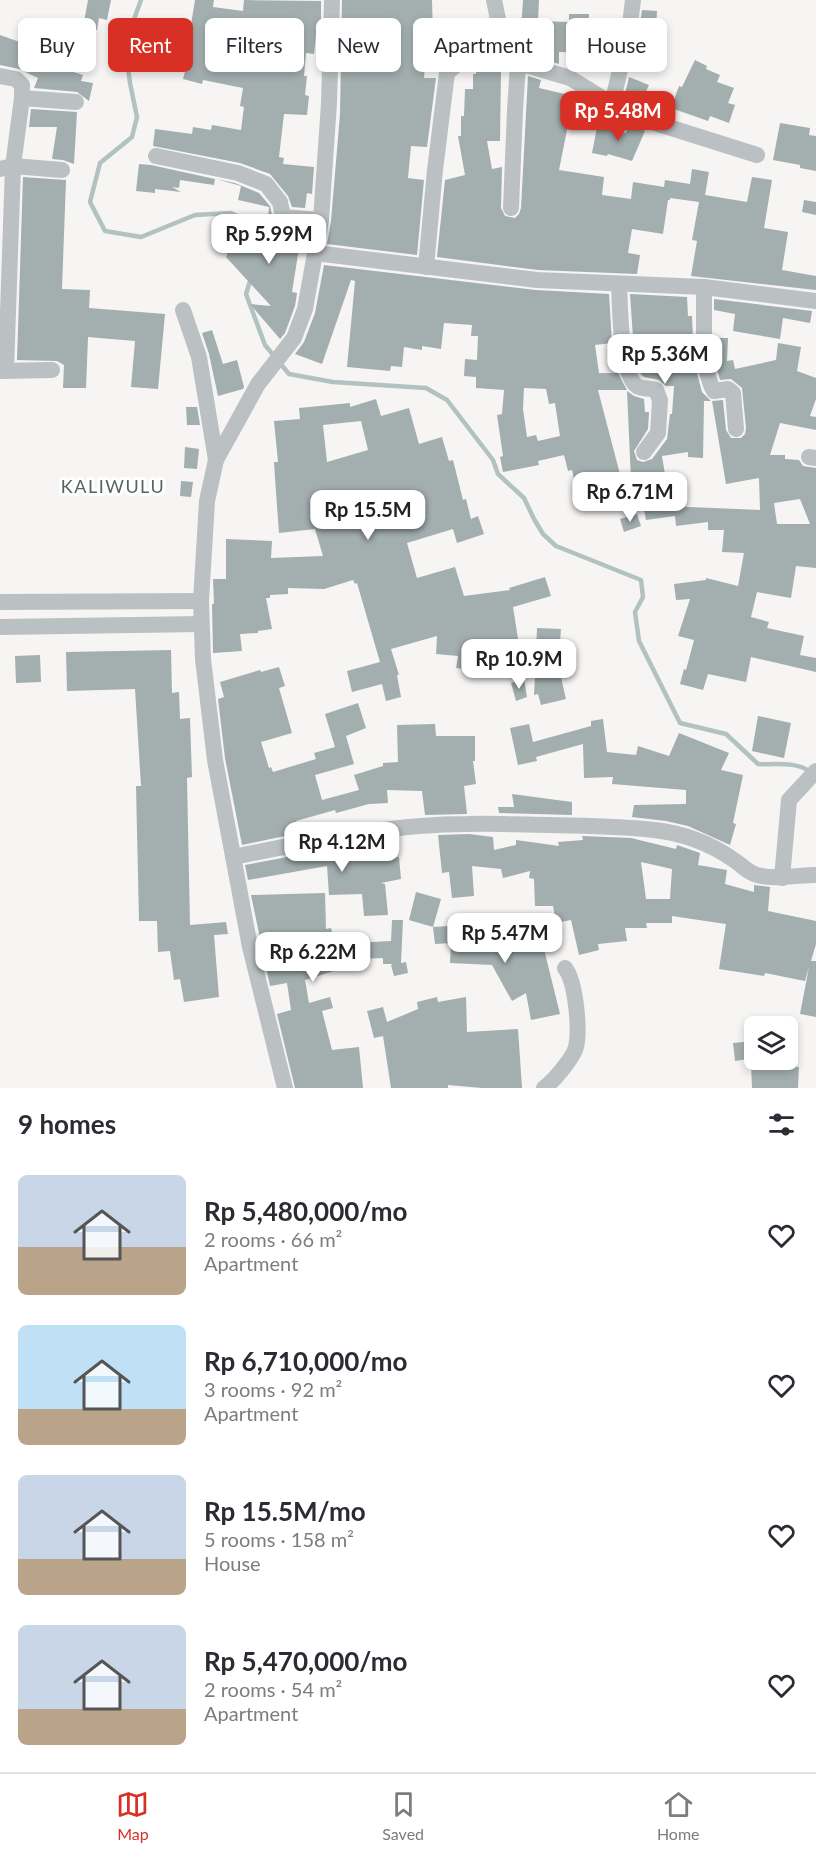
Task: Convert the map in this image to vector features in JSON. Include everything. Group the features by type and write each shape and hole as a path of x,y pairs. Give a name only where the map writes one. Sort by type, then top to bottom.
{"street":[{"path":"285,1088 250,947 215,760 203,659 201,601 207,501 216,460 258,384 294,338 305,309 321,219 329,103 332,0"},
{"path":"494,0 498,18"},
{"path":"612,104 629,32 633,0"},
{"path":"426,267 435,170 448,72"},
{"path":"511,208 517,72"},
{"path":"550,72 570,78 612,104 649,121 757,155"},
{"path":"0,76 20,82 22,98 7,167 3,370 52,370"},
{"path":"22,98 76,102"},
{"path":"156,156 248,177 267,184 280,202 283,217 321,219"},
{"path":"7,167 62,170"},
{"path":"315,253 537,280 704,287 816,301"},
{"path":"619,284 621,328 630,379 638,387 656,390 660,400 658,432 644,452"},
{"path":"704,287 704,359 714,391 731,389 734,396 736,429"},
{"path":"183,310 199,357 216,460"},
{"path":"0,602 201,601"},
{"path":"0,627 201,624"},
{"path":"782,878 789,800 816,771"},
{"path":"233,857 362,833 413,828 466,824 584,826 675,833 696,840 735,861 745,870 759,875 782,878 816,875"},
{"path":"544,1088 573,1055 576,1046 577,1022 571,980 565,968"}],"building":[{"path":"88,0 111,0 107,20 99,18 97,30 96,18 85,18"},
{"path":"195,0 214,0 213,7 243,11 244,0 321,1 321,18 316,18 314,54 306,53 304,76 307,76 305,95 309,96 307,115 284,114 279,157 284,158 283,164 314,167 312,194 307,193 305,208 292,207 288,196 270,174 240,163 153,146 155,129 192,134 193,127 211,130 212,125 241,130 244,107 240,106 243,88 203,80 202,84 183,79 185,72 193,72 192,18"},
{"path":"342,0 432,0 433,18 413,18 413,72 424,72 424,78 436,78 427,147 411,146 408,178 424,180 417,255 327,244 340,114 341,72 401,72 401,18 342,18"},
{"path":"523,0 539,0 538,18 522,18"},
{"path":"642,10 657,11 657,18 641,18"},
{"path":"569,14 589,14 589,18 569,18"},
{"path":"554,22 566,22 566,52 559,52 559,64 554,62"},
{"path":"0,35 18,41 18,69 0,65"},
{"path":"695,60 707,66 706,69 720,75 717,82 734,88 728,103 735,105 729,123 710,116 708,121 671,108 679,86 682,87"},
{"path":"25,72 73,72 83,75 81,81 93,83 89,101 77,92 34,88 38,78"},
{"path":"476,72 501,72 500,141 487,141 492,169 502,167 501,208 505,216 515,218 521,208 528,76 541,80 539,88 582,98 576,126 568,125 559,170 604,177 602,195 631,199 633,182 664,187 665,180 690,184 692,169 709,172 705,195 747,202 752,177 772,180 764,228 788,232 782,270 816,276 816,290 691,276 697,241 692,240 699,202 670,198 663,234 632,229 628,253 640,255 637,274 538,270 437,257 445,180 465,175 458,136 461,136 461,116 464,116 465,89 473,89 473,74"},
{"path":"629,77 649,85 640,105 624,98"},
{"path":"31,109 77,112 74,164 52,159 57,127 29,127"},
{"path":"780,123 810,128 809,135 816,136 816,171 800,168 800,165 773,160"},
{"path":"630,124 645,131 632,161 608,154 607,156 592,153 597,127 626,133"},
{"path":"139,164 215,179 214,185 180,180 179,188 172,187 181,192 155,189 155,193 136,191"},
{"path":"23,177 66,180 62,289 90,290 89,308 165,314 158,389 131,387 135,341 88,337 86,388 63,388 64,365 57,361 17,360"},
{"path":"216,179 235,183 259,193 270,206 277,225 302,229 292,292 297,293 295,306 285,333 280,339 250,304 271,306 226,257 239,227 266,244 269,207 238,200 241,186"},
{"path":"804,200 816,202 816,215 802,212"},
{"path":"324,265 536,290 609,294 612,343 595,345 599,373 618,373 627,390 598,390 622,482 605,484 612,507 598,511 592,486 576,489 572,470 568,471 564,455 538,461 539,465 503,472 497,415 502,414 504,390 476,388 476,377 464,376 465,359 477,360 478,336 471,336 472,325 444,323 441,349 422,346 422,350 404,347 402,367 391,366 390,371 347,367 355,281 351,280 322,364 295,354 304,342 315,313","holes":["524,388 546,389 549,404 555,403 560,436 538,441 536,435 527,437 523,409"]},
{"path":"630,294 687,297 688,316 692,316 694,362 702,392 711,401 704,401 703,458 688,457 688,452 662,456 668,493 642,497 638,479 631,480 627,391 644,399 645,412 649,412 648,429 634,451 637,460 643,462 652,459 667,439 674,386 666,386 659,380 644,377 641,374 634,352"},
{"path":"714,299 812,311 810,323 783,318 780,339 733,331 735,314 714,310"},
{"path":"212,330 223,364 237,360 243,389 218,396 202,333"},
{"path":"714,338 728,338 727,361 733,360 735,369 776,360 778,343 801,347 797,371 816,378 816,399 810,416 816,417 816,430 780,423 770,455 785,455 785,459 799,460 803,466 816,468 816,568 796,566 791,598 757,592 751,617 769,622 767,628 804,636 800,655 816,658 816,672 751,657 746,682 708,674 703,690 680,684 694,640 678,636 690,599 676,600 674,584 706,580 706,578 738,586 744,553 722,552 724,530 708,530 708,522 676,526 675,516 646,520 643,505 760,510 759,478 726,484 712,401 723,400 726,430 731,438 741,438 746,428 742,388 731,379 720,380 714,358","holes":["800,499 810,524 777,524 774,503"]},
{"path":"376,399 381,416 409,408 419,444 442,437 449,461 453,460 463,500 466,499 471,519 478,516 484,534 457,543 453,529 407,543 417,578 455,567 464,596 510,590 509,588 545,577 551,596 513,607 519,645 476,651 473,670 456,668 458,656 436,654 437,636 391,649 399,675 397,675 401,697 386,701 382,684 352,692 347,671 380,662 357,583 355,584 353,580 324,589 288,588 288,594 270,595 270,598 266,598 272,629 240,634 242,651 213,653 213,579 226,579 226,539 272,541 271,558 323,556 315,529 279,533 274,462 278,462 274,421 300,419 299,408 350,403 350,407","holes":["361,421 368,450 327,462 323,425"]},
{"path":"186,407 197,407 200,425 187,425"},
{"path":"185,447 199,449 197,469 184,468"},
{"path":"181,481 193,482 191,497 180,496"},
{"path":"637,514 641,526 624,532 620,519"},
{"path":"537,628 561,629 559,655 536,654"},
{"path":"171,650 172,693 179,692 180,719 190,718 192,777 187,778 190,925 226,922 228,934 214,935 219,997 184,1002 180,979 174,980 170,951 158,952 157,921 139,921 136,786 141,786 135,689 67,691 66,652"},
{"path":"40,655 41,682 16,683 15,656"},
{"path":"279,667 285,686 279,688 292,733 261,742 269,768 271,767 273,772 316,759 314,753 335,747 325,714 358,703 366,728 346,736 354,764 315,775 322,800 359,790 354,775 383,766 383,763 398,762 397,725 435,724 436,736 475,736 475,761 473,761 476,784 464,786 467,814 425,815 422,791 387,790 388,803 369,804 336,813 335,810 296,821 299,833 242,845 225,758 218,699 224,697 220,682"},
{"path":"559,669 566,699 541,705 538,694 534,695 535,676"},
{"path":"524,679 527,697 516,701 511,683"},
{"path":"758,716 791,723 784,758 752,751"},
{"path":"603,719 607,752 636,755 638,746 669,756 679,733 729,753 721,770 743,775 733,823 736,824 730,845 688,826 632,817 634,805 686,804 686,790 612,784 613,777 584,778 583,744 536,757 537,761 518,765 510,728 529,724 533,742 591,726 591,721"},
{"path":"512,794 572,802 572,815 499,813 498,807 514,807"},
{"path":"469,834 493,837 494,850 516,845 516,840 559,846 558,842 583,840 582,836 631,838 676,849 677,845 700,853 698,865 727,870 725,884 754,892 754,885 770,887 768,911 816,921 816,944 811,961 816,961 816,1017 800,1014 809,967 805,981 765,973 764,976 719,969 726,924 672,916 672,923 646,923 647,928 625,928 627,941 598,944 599,950 579,955 571,920 556,923 553,906 535,906 534,879 529,878 530,871 503,878 501,869 472,866 474,896 452,898 449,872 442,873 438,835","holes":["641,862 672,869 670,899 646,899"]},
{"path":"352,845 352,847 376,846 376,860 399,857 401,879 381,883 385,884 388,915 364,916 362,894 329,895 327,866 248,880 245,865"},
{"path":"416,892 441,899 433,927 409,920"},
{"path":"325,893 326,929 331,928 335,944 391,941 392,920 403,920 401,963 406,962 408,973 394,976 391,965 393,964 383,964 383,958 334,960 337,970 305,980 309,1003 330,997 333,1008 322,1011 332,1050 359,1047 363,1088 295,1088 277,1014 291,1010 287,983 270,986 251,895"},
{"path":"480,924 481,939 509,937 507,932 519,929 525,950 543,945 560,1014 531,1020 526,993 512,1001 492,965 450,963 451,943 435,944 433,927"},
{"path":"437,997 438,1002 466,997 467,1032 518,1029 522,1088 448,1085 448,1088 391,1088 383,1036 374,1038 367,1011 383,1007 387,1022 418,1009 417,1002"},
{"path":"744,1042 744,1060 735,1061 733,1043"},
{"path":"799,1067 798,1088 752,1088 751,1070 798,1070"}],"waterway":[{"path":"141,0 125,44 137,117 132,137 100,163 90,202 105,231 141,237 195,215 231,213 250,222 262,241 260,247"},
{"path":"251,278 246,294 265,345 289,374 333,382 426,388 447,400 493,460 498,474 524,498 543,534 556,546 641,580 643,597 635,612 639,641 680,723 726,734 758,764 799,766 810,772"}],"district":[{"name":"KALIWULU","path":"113,487"}]}
